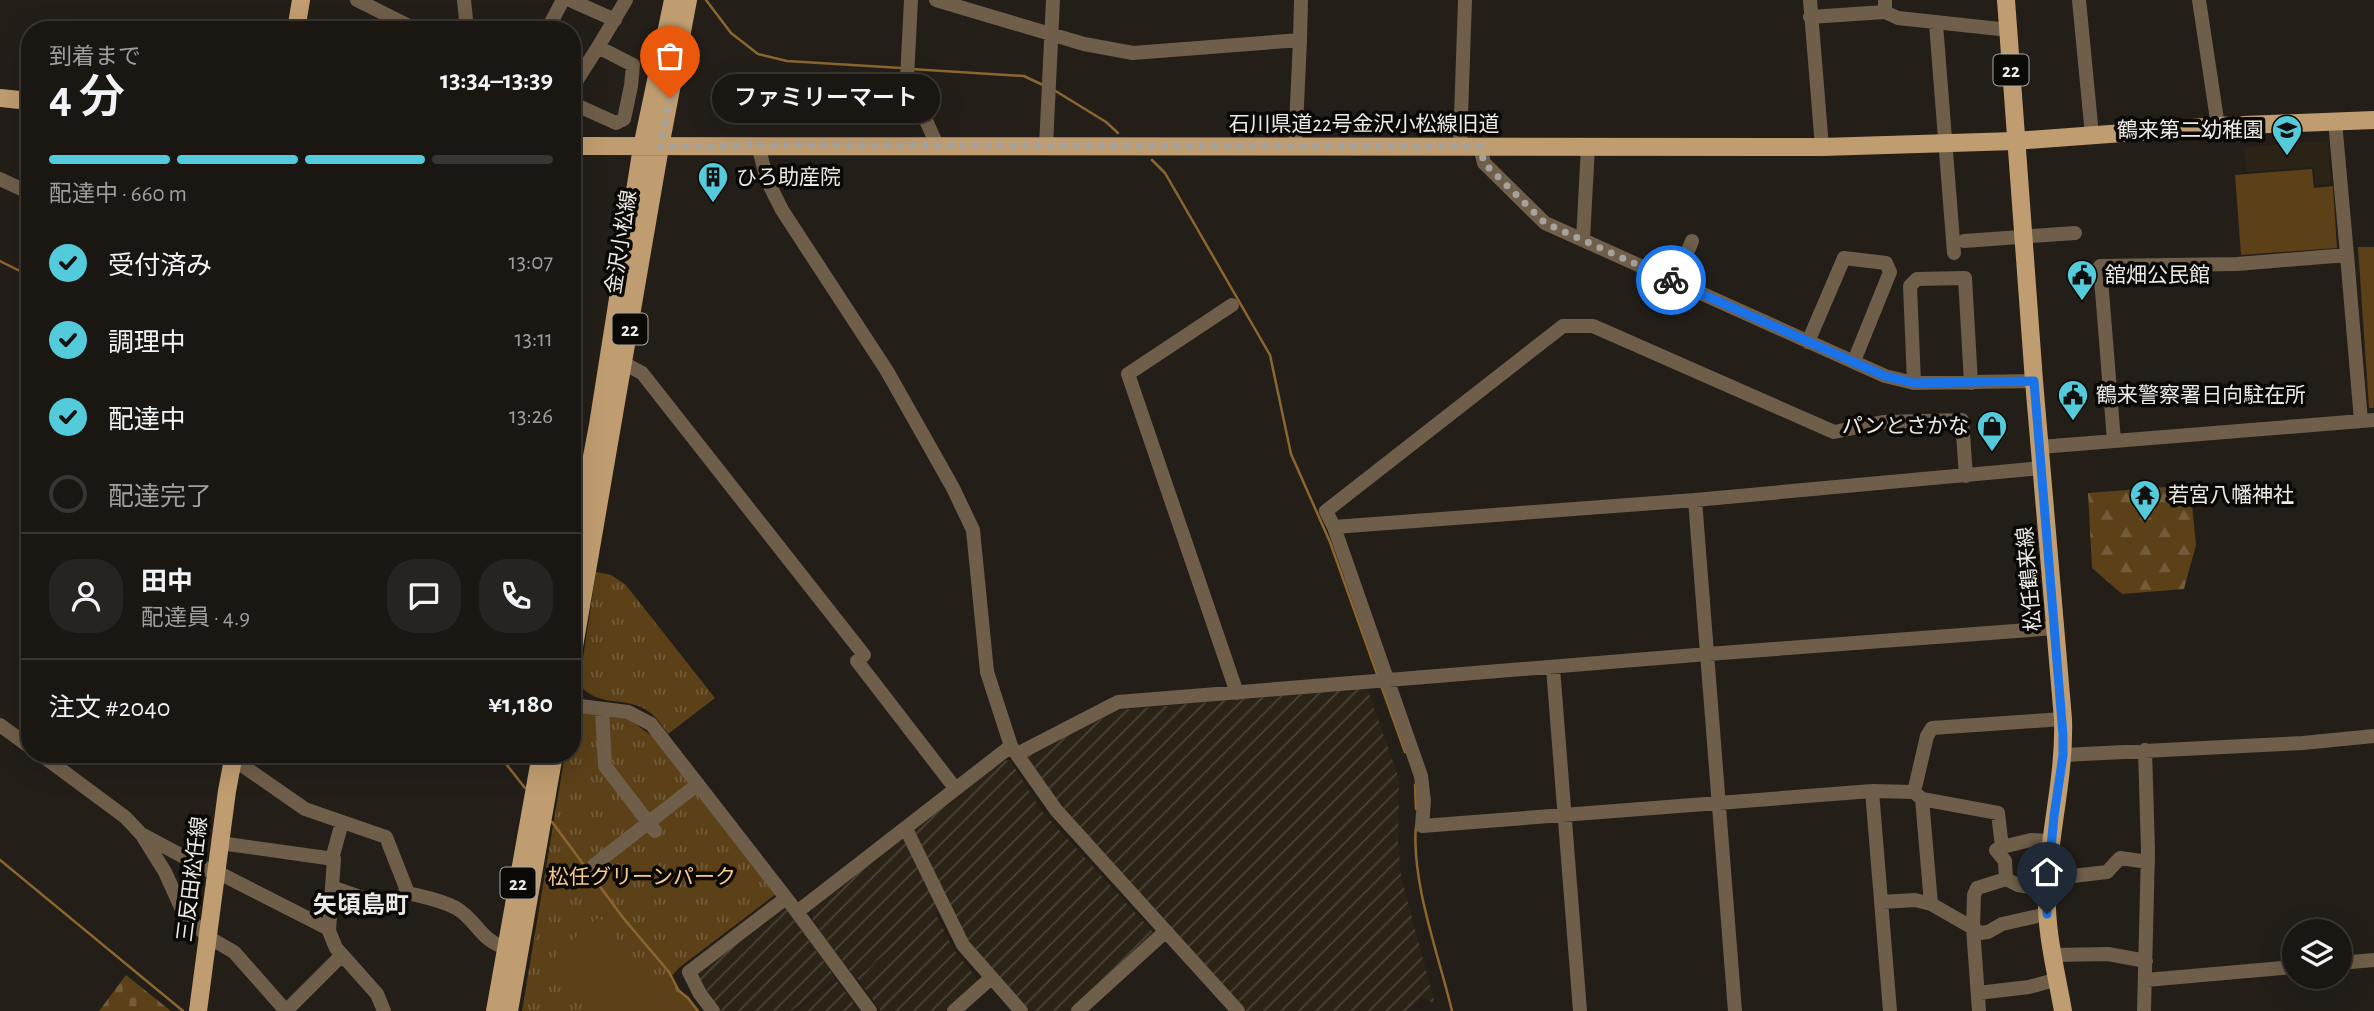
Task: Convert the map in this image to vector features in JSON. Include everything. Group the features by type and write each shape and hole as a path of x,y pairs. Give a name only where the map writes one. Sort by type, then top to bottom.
{"main road":[{"path":"298,21 301,0"},
{"name":"金沢小松線","path":"581,515 642,147 673,0"},
{"name":"金沢小松線","path":"581,607 688,0"},
{"name":"22","path":"2006,0 2015,141"},
{"path":"0,98 21,100"},
{"name":"石川県道22号金沢小松線旧道","path":"581,146 1822,147 2015,141 2218,126 2374,120"},
{"name":"松任鶴来線","path":"2015,141 2063,719 2063,755 2047,884 2047,914 2063,1011"},
{"name":"三反田松任線","path":"198,1011 233,763"},
{"name":"22","path":"495,1011 539,763"},
{"name":"22","path":"509,1011 552,763"}],"street":[{"path":"357,0 399,21"},
{"path":"380,11 391,0"},
{"path":"464,0 465,21"},
{"path":"552,21 563,0"},
{"path":"570,0 615,20"},
{"path":"581,74 626,0"},
{"path":"911,0 906,78 937,145"},
{"path":"936,0 1084,44 1133,53 1300,40"},
{"path":"1046,146 1053,0"},
{"path":"1295,146 1301,0"},
{"path":"1460,146 1465,0"},
{"path":"1810,0 1822,147"},
{"path":"2080,0 2092,135"},
{"path":"2199,0 2218,126"},
{"path":"1810,17 1885,6 1898,18 2008,30"},
{"path":"1936,24 1959,247 2024,237 2075,233"},
{"path":"581,107 617,124 624,119 633,65 598,47"},
{"path":"2040,447 2367,420 2347,256 2335,121"},
{"path":"758,145 767,180 782,210 887,371 953,488 973,530 986,672 1014,750 1056,810 1238,1011"},
{"path":"1480,146 1484,163 1545,223 1885,376 1914,383 2034,381"},
{"path":"1583,240 1588,146"},
{"path":"0,178 21,189"},
{"path":"1675,282 1692,241"},
{"path":"2114,441 2100,266 2237,264 2347,256"},
{"path":"1808,342 1844,258 1886,263 1890,272 1854,361"},
{"path":"1914,383 1910,286 1917,279 1965,278 1971,383"},
{"path":"1232,305 1128,373 1237,693"},
{"path":"1966,476 1962,420 1883,422 1834,432 1594,326 1563,326 1326,512 1334,527 1390,682 1421,776 1422,826 1872,791 1918,795 1997,813 2002,847"},
{"path":"625,363 642,373 864,655 857,661 955,788"},
{"path":"1334,527 1695,500 2042,468"},
{"path":"1695,500 1735,1011"},
{"path":"797,912 955,788 1014,750 1118,702 2056,628"},
{"path":"1553,667 1580,1011"},
{"path":"581,706 628,712 651,724 870,1011"},
{"path":"603,710 606,766 651,827"},
{"path":"1931,904 1918,795 1927,736 1932,728 2063,719"},
{"path":"0,725 21,740"},
{"path":"2063,755 2303,743 2374,736"},
{"path":"2144,1011 2148,862 2145,750"},
{"path":"52,763 125,817 142,835 165,872 184,914 208,937 233,952 286,1011 342,955"},
{"path":"242,763 305,809 386,837 407,892"},
{"path":"594,865 651,827 698,784"},
{"path":"1872,791 1890,1011"},
{"path":"342,822 332,859 329,929 336,948 369,982 384,1011"},
{"path":"906,828 962,945 1021,1011"},
{"path":"142,835 329,929"},
{"path":"2006,879 2005,861 1996,850 2031,840 2051,841"},
{"path":"220,843 332,859"},
{"path":"1979,1011 1973,928 1977,888 2006,879 2018,885 2047,884 2108,872 2119,858 2148,862"},
{"path":"332,887 386,906 407,892 431,898 457,909 493,945 507,948"},
{"path":"713,1011 700,994 689,972 786,898"},
{"path":"1882,902 1915,900 1931,904 1980,933 1988,932 2002,923 2047,914"},
{"path":"1077,1011 1166,931"},
{"path":"2054,955 2108,954 2146,961"},
{"path":"2352,962 2374,960"},
{"path":"2146,980 2282,968"},
{"path":"954,1011 991,978"},
{"path":"1978,993 2029,987 2058,979"}],"shaded area":[{"name":"鶴来第二幼稚園","path":"2328,141 2331,183 2315,185 2314,167 2246,172 2244,147"},
{"path":"1367,688 1399,779 1398,842 1401,877 1435,1004 1422,997 1406,1011 1245,1011 1052,798 1027,755 1120,710"},
{"path":"1010,760 1041,810 1154,933 1073,1011 1028,1011 966,941 914,830 1001,761"},
{"path":"903,838 939,910 935,913 954,950 979,981 947,1011 881,1011 857,978 929,919 855,978 813,921 812,909"},
{"path":"785,908 836,978 791,1011 719,1011 695,979 697,971"},
{"path":"837,981 860,1011 796,1011"}],"green space":[{"path":"2312,169 2314,188 2333,186 2337,248 2241,255 2235,175"},
{"path":"2358,247 2374,247 2374,408 2369,408"},
{"path":"2190,485 2196,545 2184,589 2122,594 2092,568 2088,493"},
{"path":"596,572 611,575 625,584 715,698 668,734 645,709 602,699 586,691 581,686"},
{"name":"松任グリーンパーク","path":"581,712 629,719 653,737 776,894 680,967 670,978 698,1011 522,1011 563,763 581,763"},
{"path":"599,917 674,1011 602,1011 555,955"},
{"path":"126,975 171,1011 99,1011"}],"waterway":[{"path":"706,0 731,33 758,54 787,61 901,68"},
{"path":"911,69 1024,76 1045,86"},
{"path":"1054,90 1106,122 1118,133"},
{"path":"1152,160 1165,173 1270,355 1291,454 1330,542 1377,674"},
{"path":"0,261 21,272"},
{"path":"1382,688 1405,752"},
{"path":"505,763 525,788"},
{"path":"1415,785 1416,809"},
{"path":"552,822 624,919 669,972 679,991 698,1011"},
{"path":"1416,826 1422,895 1452,1011"},
{"path":"0,860 183,1011"}],"way so far":[{"path":"670,98 660,147 1480,146 1484,163 1545,223 1671,280"}],"place":[{"name":"ファミリーマート","path":"670,98"},
{"name":"鶴来第二幼稚園","path":"2287,157"},
{"name":"ひろ助産院","path":"713,204"},
{"name":"舘畑公民館","path":"2082,302"},
{"name":"鶴来警察署日向駐在所","path":"2073,422"},
{"name":"パンとさかな","path":"1992,453"},
{"name":"若宮八幡神社","path":"2145,522"}],"district":[{"name":"矢頃島町","path":"361,905"}],"route":[{"path":"1671,280 1885,376 1914,383 2034,381 2063,719 2063,755 2054,816 2047,914"}]}
